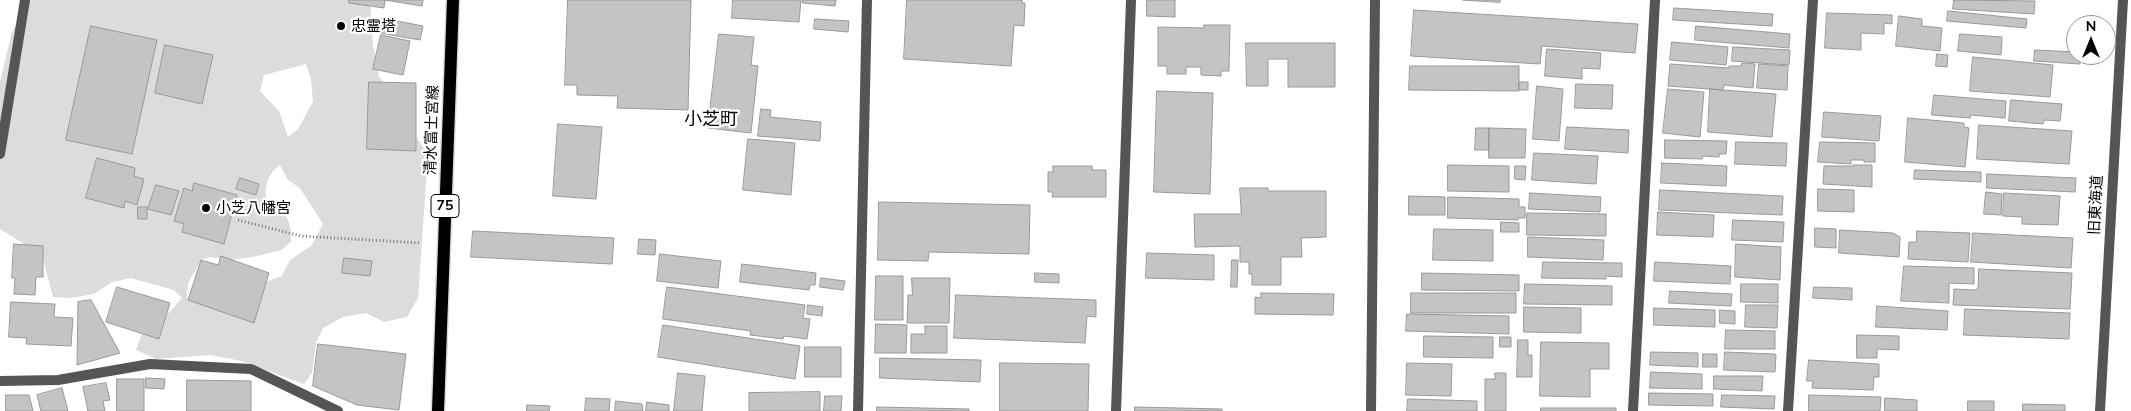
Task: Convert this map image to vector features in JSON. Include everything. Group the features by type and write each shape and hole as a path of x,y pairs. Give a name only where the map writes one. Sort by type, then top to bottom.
{"main road":[{"name":"清水富士宮線","path":"438,411 453,0"}],"street":[{"path":"0,154 25,0"},
{"path":"858,411 867,0"},
{"path":"1116,411 1130,0"},
{"path":"1371,411 1374,0"},
{"path":"1633,411 1655,0"},
{"path":"1788,411 1812,0"},
{"name":"旧東海道","path":"2100,411 2123,0"},
{"path":"0,381 58,380 150,364 251,368 338,411"}],"path":[{"path":"238,220 301,236 421,243"}],"shaded area":[{"path":"25,0 370,0 373,45 379,77 397,95 410,128 428,154 418,298 407,317 384,322 366,313 343,317 323,328 316,343 312,373 304,384 241,361 211,355 156,359 136,350 141,336 152,323 165,317 182,298 174,290 131,278 112,282 94,294 70,298 53,297 42,255 0,229 0,82 12,32 23,12","holes":["306,64 311,79 313,102 298,129 288,137 279,111 260,91 264,75","280,165 288,180 300,188 323,224 312,245 290,260 282,276 263,283 188,300 189,283 202,259 212,257 229,260 253,257 281,250 291,242 290,226 286,216 266,198 268,179"]}],"building":[{"path":"349,0 385,0 384,8 349,3"},
{"path":"385,0 423,0 422,6"},
{"path":"568,0 691,0 688,110 617,108 618,96 577,95 577,85 565,85"},
{"path":"733,0 801,0 799,22 732,18"},
{"path":"803,0 836,0 835,6 803,3"},
{"path":"907,0 1022,0 1022,3 1025,3 1024,26 1014,25 1011,66 904,59"},
{"path":"1147,0 1175,0 1175,17 1147,16"},
{"path":"1463,0 1500,0 1500,2"},
{"path":"1954,0 2035,1 2034,14 1953,9"},
{"path":"1674,8 1773,14 1772,26 1673,20"},
{"path":"1414,10 1638,24 1635,53 1542,46 1540,64 1411,56"},
{"path":"1948,11 2027,19 2026,28 1947,21"},
{"path":"1827,13 1892,15 1892,24 1884,23 1884,34 1861,33 1861,50 1825,48"},
{"path":"1899,16 1922,19 1922,26 1942,28 1940,51 1896,46"},
{"path":"382,18 423,26 420,40 379,33"},
{"path":"815,19 849,21 848,32 814,29"},
{"path":"1204,25 1230,25 1229,71 1221,71 1221,76 1201,75 1201,67 1186,67 1186,74 1167,74 1167,66 1158,66 1158,27 1204,28"},
{"path":"91,26 157,40 132,154 66,140"},
{"path":"1696,26 1790,34 1789,48 1695,40"},
{"path":"719,34 754,37 751,65 758,66 751,133 708,128"},
{"path":"1960,34 2002,37 2001,55 1958,51"},
{"path":"381,35 410,41 403,75 373,69"},
{"path":"1672,42 1728,47 1726,65 1670,60"},
{"path":"1246,43 1335,43 1335,87 1288,87 1288,59 1268,59 1268,86 1247,86"},
{"path":"165,45 213,55 202,104 155,93"},
{"path":"1733,47 1790,50 1789,65 1732,61"},
{"path":"1547,49 1601,53 1600,69 1582,68 1582,79 1545,76"},
{"path":"2035,50 2066,52 2066,63 2034,61"},
{"path":"1937,54 1948,55 1947,67 1936,66"},
{"path":"1973,57 2053,65 2050,97 1970,91"},
{"path":"1742,63 1755,64 1753,88 1724,85 1723,90 1668,86 1670,64 1729,68 1729,66 1741,66"},
{"path":"1759,64 1788,66 1787,90 1757,88"},
{"path":"1410,66 1519,66 1519,91 1409,90"},
{"path":"369,82 416,83 416,151 367,149"},
{"path":"1519,82 1528,82 1528,90 1519,90"},
{"path":"1576,84 1613,85 1612,109 1575,108"},
{"path":"1537,86 1563,89 1559,141 1533,139"},
{"path":"1668,89 1704,92 1700,137 1663,133"},
{"path":"1710,89 1776,94 1772,137 1708,132"},
{"path":"1157,91 1213,93 1210,194 1154,192"},
{"path":"1934,95 2006,101 2005,118 1971,115 1970,118 1932,115"},
{"path":"2011,100 2062,104 2060,121 2044,120 2043,124 2009,121"},
{"path":"761,109 771,110 770,117 821,122 820,141 758,136"},
{"path":"1824,112 1881,116 1879,141 1822,137"},
{"path":"1908,118 1964,123 1964,127 1969,128 1965,167 1905,162"},
{"path":"558,124 602,127 596,199 553,196"},
{"path":"1979,125 2072,131 2069,164 1977,159"},
{"path":"1567,127 1629,130 1628,153 1565,149"},
{"path":"1476,128 1489,128 1489,150 1475,150"},
{"path":"1489,128 1526,129 1525,158 1489,158"},
{"path":"748,139 795,143 791,195 743,190"},
{"path":"1665,140 1727,141 1726,154 1719,154 1719,157 1703,156 1702,159 1665,158"},
{"path":"1736,142 1787,143 1786,166 1735,164"},
{"path":"1820,142 1875,143 1875,162 1851,160 1851,164 1818,162"},
{"path":"1534,153 1598,156 1596,184 1532,180"},
{"path":"97,158 135,168 134,176 144,179 137,205 125,201 124,208 86,198"},
{"path":"1662,163 1727,166 1726,186 1661,183"},
{"path":"1448,165 1509,166 1509,192 1448,191"},
{"path":"1872,165 1872,187 1823,184 1824,166"},
{"path":"1053,166 1092,166 1092,170 1106,170 1106,197 1052,197 1053,192 1048,192 1048,172 1053,172"},
{"path":"1515,166 1526,166 1525,180 1515,179"},
{"path":"1915,170 1981,172 1981,182 1914,179"},
{"path":"1987,174 2076,178 2075,192 1987,188"},
{"path":"240,178 259,184 256,195 236,189"},
{"name":"小芝八幡宮","path":"194,183 237,195 224,244 182,232 184,224 174,221 184,188 192,191"},
{"path":"156,185 179,191 171,215 148,209"},
{"path":"1240,188 1268,188 1268,191 1326,191 1326,237 1301,238 1302,257 1281,257 1281,285 1252,285 1252,274 1249,274 1249,262 1240,262 1240,246 1195,247 1194,214 1241,214"},
{"path":"1818,189 1854,190 1854,212 1818,211"},
{"path":"1660,190 1783,196 1782,215 1659,210"},
{"path":"1986,192 2002,194 2001,215 1984,214"},
{"path":"1530,193 1601,197 1600,212 1529,209"},
{"path":"2004,193 2060,196 2058,225 2022,224 2022,217 2003,216"},
{"path":"1409,196 1445,197 1445,215 1409,215"},
{"path":"1448,197 1519,199 1519,207 1525,207 1525,218 1518,218 1518,220 1448,218"},
{"path":"879,202 1030,205 1029,254 929,252 928,261 878,260"},
{"path":"138,207 147,207 147,219 138,219"},
{"path":"1658,212 1714,215 1713,237 1657,235"},
{"path":"1527,213 1606,214 1606,236 1527,235"},
{"path":"1733,220 1784,222 1783,242 1732,240"},
{"path":"1501,222 1519,223 1519,232 1501,232"},
{"path":"1815,228 1836,229 1836,248 1815,247"},
{"path":"1434,229 1493,230 1493,261 1433,260"},
{"path":"1840,230 1893,233 1900,237 1899,257 1839,253"},
{"path":"473,231 614,238 612,264 471,257"},
{"path":"1917,231 1970,233 1968,262 1908,259 1909,242 1916,242"},
{"path":"1973,233 2073,238 2071,268 1971,262"},
{"path":"1528,237 1604,240 1603,260 1528,257"},
{"path":"639,239 656,240 655,255 638,254"},
{"path":"14,244 43,246 43,277 36,277 35,295 14,294 15,278 12,278"},
{"path":"1736,244 1781,247 1780,280 1735,277"},
{"path":"1147,253 1214,255 1214,280 1146,278"},
{"path":"660,254 721,261 718,288 657,281"},
{"path":"221,256 269,273 254,323 188,300 201,260 218,265"},
{"path":"344,258 372,261 370,276 342,273"},
{"path":"1232,260 1238,260 1237,287 1231,287"},
{"path":"1543,262 1622,263 1622,277 1606,276 1606,279 1542,278"},
{"path":"1655,262 1731,266 1730,284 1654,281"},
{"path":"742,264 816,273 815,285 810,285 809,290 740,282"},
{"path":"1904,266 1974,268 1974,284 1949,283 1949,303 1901,301"},
{"path":"1979,269 2072,273 2070,309 1953,305 1954,289 1976,290 1978,287"},
{"path":"1035,273 1059,274 1059,283 1035,282"},
{"path":"1422,273 1519,275 1519,291 1422,290"},
{"path":"876,276 903,276 903,320 875,320"},
{"path":"821,278 845,281 843,290 820,287"},
{"path":"912,278 950,278 949,323 907,323 908,295 912,295"},
{"path":"1525,284 1612,286 1612,305 1524,304"},
{"path":"1741,284 1778,284 1778,303 1741,302"},
{"path":"117,287 170,303 159,339 106,322"},
{"path":"667,287 805,305 803,318 810,319 807,339 784,336 783,339 750,335 751,331 663,319"},
{"path":"1814,287 1852,288 1852,300 1813,298"},
{"path":"1670,291 1732,294 1731,306 1669,303"},
{"path":"1261,293 1334,294 1333,315 1255,314 1255,297 1261,298"},
{"path":"1411,293 1516,293 1516,313 1411,313"},
{"path":"956,295 1096,300 1096,317 1087,316 1085,343 954,338"},
{"path":"91,300 120,353 77,365 78,302"},
{"path":"11,302 55,304 54,317 73,318 71,346 26,344 27,338 9,337"},
{"path":"808,305 823,307 822,316 807,314"},
{"path":"1746,305 1778,305 1777,328 1745,327"},
{"path":"1877,306 1948,311 1947,330 1876,327"},
{"path":"1524,307 1581,308 1581,333 1524,332"},
{"path":"1654,308 1715,310 1715,327 1654,325"},
{"path":"1965,309 2070,313 2069,339 1964,335"},
{"path":"1720,310 1735,311 1735,324 1720,323"},
{"path":"1407,314 1509,316 1509,334 1406,331"},
{"path":"876,324 907,325 906,353 875,353"},
{"path":"663,325 800,346 795,379 658,357"},
{"path":"925,326 947,326 947,353 911,353 911,334 925,334"},
{"path":"1726,330 1775,331 1775,349 1725,349"},
{"path":"1857,335 1899,336 1899,350 1877,349 1877,358 1857,358"},
{"path":"1424,336 1493,337 1493,358 1424,357"},
{"path":"1500,337 1511,337 1511,347 1500,347"},
{"path":"1518,340 1528,340 1528,355 1532,355 1532,377 1517,377"},
{"path":"1541,342 1609,343 1609,369 1590,369 1590,397 1540,396"},
{"path":"318,344 406,354 399,410 357,405 313,386"},
{"path":"805,347 841,347 841,377 805,377"},
{"path":"1651,352 1698,353 1698,367 1650,365"},
{"path":"1725,352 1775,354 1775,372 1724,370"},
{"path":"1703,354 1717,354 1717,367 1703,367"},
{"path":"880,358 981,360 980,382 880,378"},
{"path":"1809,360 1879,364 1879,377 1874,377 1873,390 1812,388 1813,381 1807,381"},
{"path":"1000,363 1089,364 1088,411 1000,411"},
{"path":"1407,363 1452,364 1451,396 1406,395"},
{"path":"1651,372 1702,374 1702,389 1650,388"},
{"path":"678,373 705,376 702,411 674,411"},
{"path":"1495,373 1506,373 1506,411 1485,411 1485,379 1495,379"},
{"path":"1714,376 1763,376 1762,391 1714,389"},
{"path":"146,378 165,379 164,389 146,388"},
{"path":"117,379 144,379 144,411 117,411"},
{"path":"187,380 251,381 251,411 187,411"},
{"path":"106,383 110,400 103,401 105,411 88,411 83,387"},
{"path":"62,388 68,411 41,411 37,395"},
{"path":"820,392 820,411 749,411 749,393"},
{"path":"1649,393 1713,394 1713,406 1649,405"},
{"path":"6,395 29,395 33,411 6,411"},
{"path":"1722,395 1775,396 1774,409 1721,407"},
{"path":"1809,395 1881,397 1880,411 1809,411"},
{"path":"825,396 842,396 841,411 824,411"},
{"path":"586,398 610,399 609,411 585,411"},
{"path":"1885,398 1917,400 1917,411 1885,411"},
{"path":"1408,399 1477,401 1477,411 1407,411"},
{"path":"616,401 642,404 643,411 615,411"},
{"path":"1968,401 1994,401 1994,411 1968,411"},
{"path":"647,402 669,405 669,411 646,411"},
{"path":"2023,404 2065,405 2065,411 2023,411"},
{"path":"527,405 550,406 549,411 527,411"},
{"path":"877,407 969,409 969,411 877,411"},
{"path":"1135,407 1222,409 1222,411 1135,411"},
{"path":"1541,408 1616,408 1616,411 1541,411"}],"place":[{"name":"忠霊塔","path":"341,26"},
{"name":"小芝八幡宮","path":"206,208"}],"district":[{"name":"小芝町","path":"711,120"}]}
